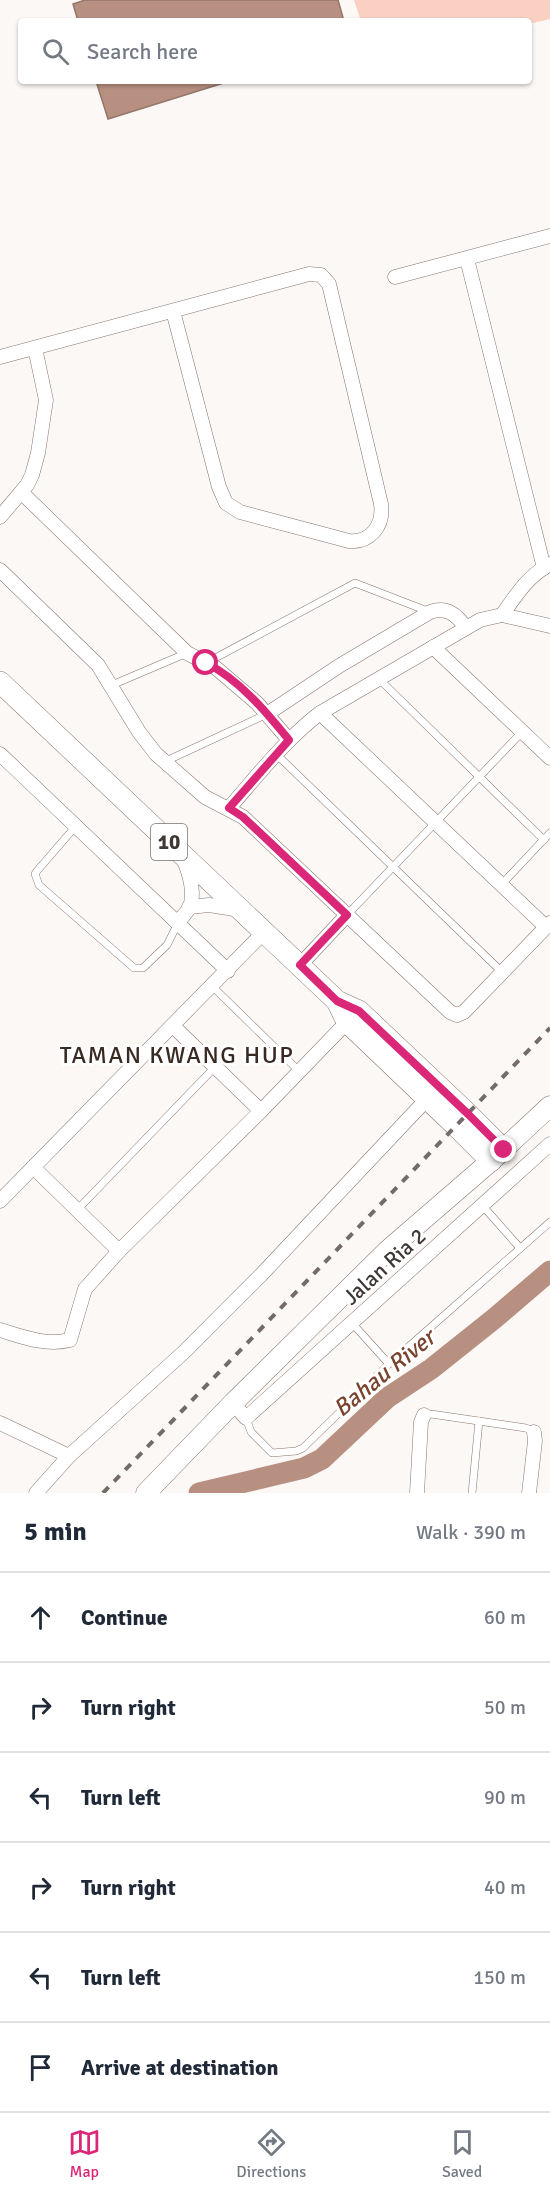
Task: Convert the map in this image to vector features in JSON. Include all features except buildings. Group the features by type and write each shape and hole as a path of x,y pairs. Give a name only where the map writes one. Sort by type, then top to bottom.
{"main road":[{"name":"10","path":"0,682 337,1001 427,1099 457,1127 492,1151"},
{"name":"10","path":"353,1017 468,1114 492,1151"},
{"path":"146,1493 387,1250 550,1098"},
{"path":"492,1151 550,1106"}],"street":[{"path":"395,277 550,236"},
{"path":"467,259 547,566 524,584 502,615"},
{"path":"0,357 309,274 326,279 382,510 378,526 369,537 349,541 240,512 226,503 219,487 173,311"},
{"path":"0,517 22,493 36,465 46,410 45,391 35,348"},
{"path":"22,493 187,653 216,668 257,703 289,740"},
{"path":"0,570 98,665 143,739 164,762 205,797 243,817 453,1014 461,1014 548,925 501,885 320,713"},
{"path":"267,714 339,666 430,612 442,609 454,613 466,628"},
{"path":"229,808 289,740 320,713 480,620 502,615 550,626"},
{"path":"433,647 550,758"},
{"path":"0,754 228,972"},
{"path":"178,923 189,908 191,890 190,878 182,854"},
{"path":"189,908 209,905 242,911"},
{"path":"300,965 347,915"},
{"path":"0,1201 228,972 264,932"},
{"path":"0,1330 26,1338 56,1343 70,1340 85,1289 119,1251 261,1112 353,1017"},
{"path":"173,1026 261,1112"},
{"path":"36,1493 69,1456 184,1352 253,1283 427,1099"},
{"name":"Jalan Ria 2","path":"246,1418 550,1144"},
{"path":"33,1167 119,1251"},
{"path":"233,1403 246,1418"},
{"path":"417,1493 421,1422 424,1415"},
{"path":"0,1423 69,1456"},
{"path":"529,1493 534,1432"}],"lane":[{"path":"206,663 355,583 430,612"},
{"path":"112,685 187,653"},
{"path":"379,679 544,840"},
{"path":"164,762 267,714"},
{"path":"347,915 523,732"},
{"path":"276,754 502,972"},
{"path":"75,827 36,871 39,885 134,968 143,968 167,945 178,923"},
{"path":"501,885 550,834"},
{"path":"213,987 299,1071"},
{"path":"77,1210 215,1067"},
{"path":"483,1205 520,1248"},
{"path":"246,1418 251,1432 272,1453 300,1450 389,1364 550,1222"},
{"path":"352,1323 389,1364"},
{"path":"424,1415 526,1428 534,1432"},
{"path":"472,1493 479,1421"}],"shaded area":[{"path":"85,0 338,0 343,18 77,18 73,4"},
{"path":"354,0 550,0 550,19 532,23 532,18 360,18"},
{"path":"97,84 220,84 108,119"}],"waterway":[{"name":"Bahau River","path":"199,1493 304,1468 322,1459 387,1398 431,1369 550,1271"}],"railway":[{"path":"103,1493 550,1028"}],"district":[{"name":"TAMAN KWANG HUP","path":"177,1055"}],"route":[{"path":"206,663 216,668 257,703 289,740 229,808 243,817 347,915 300,965 337,1001 359,1011 504,1150"}]}
